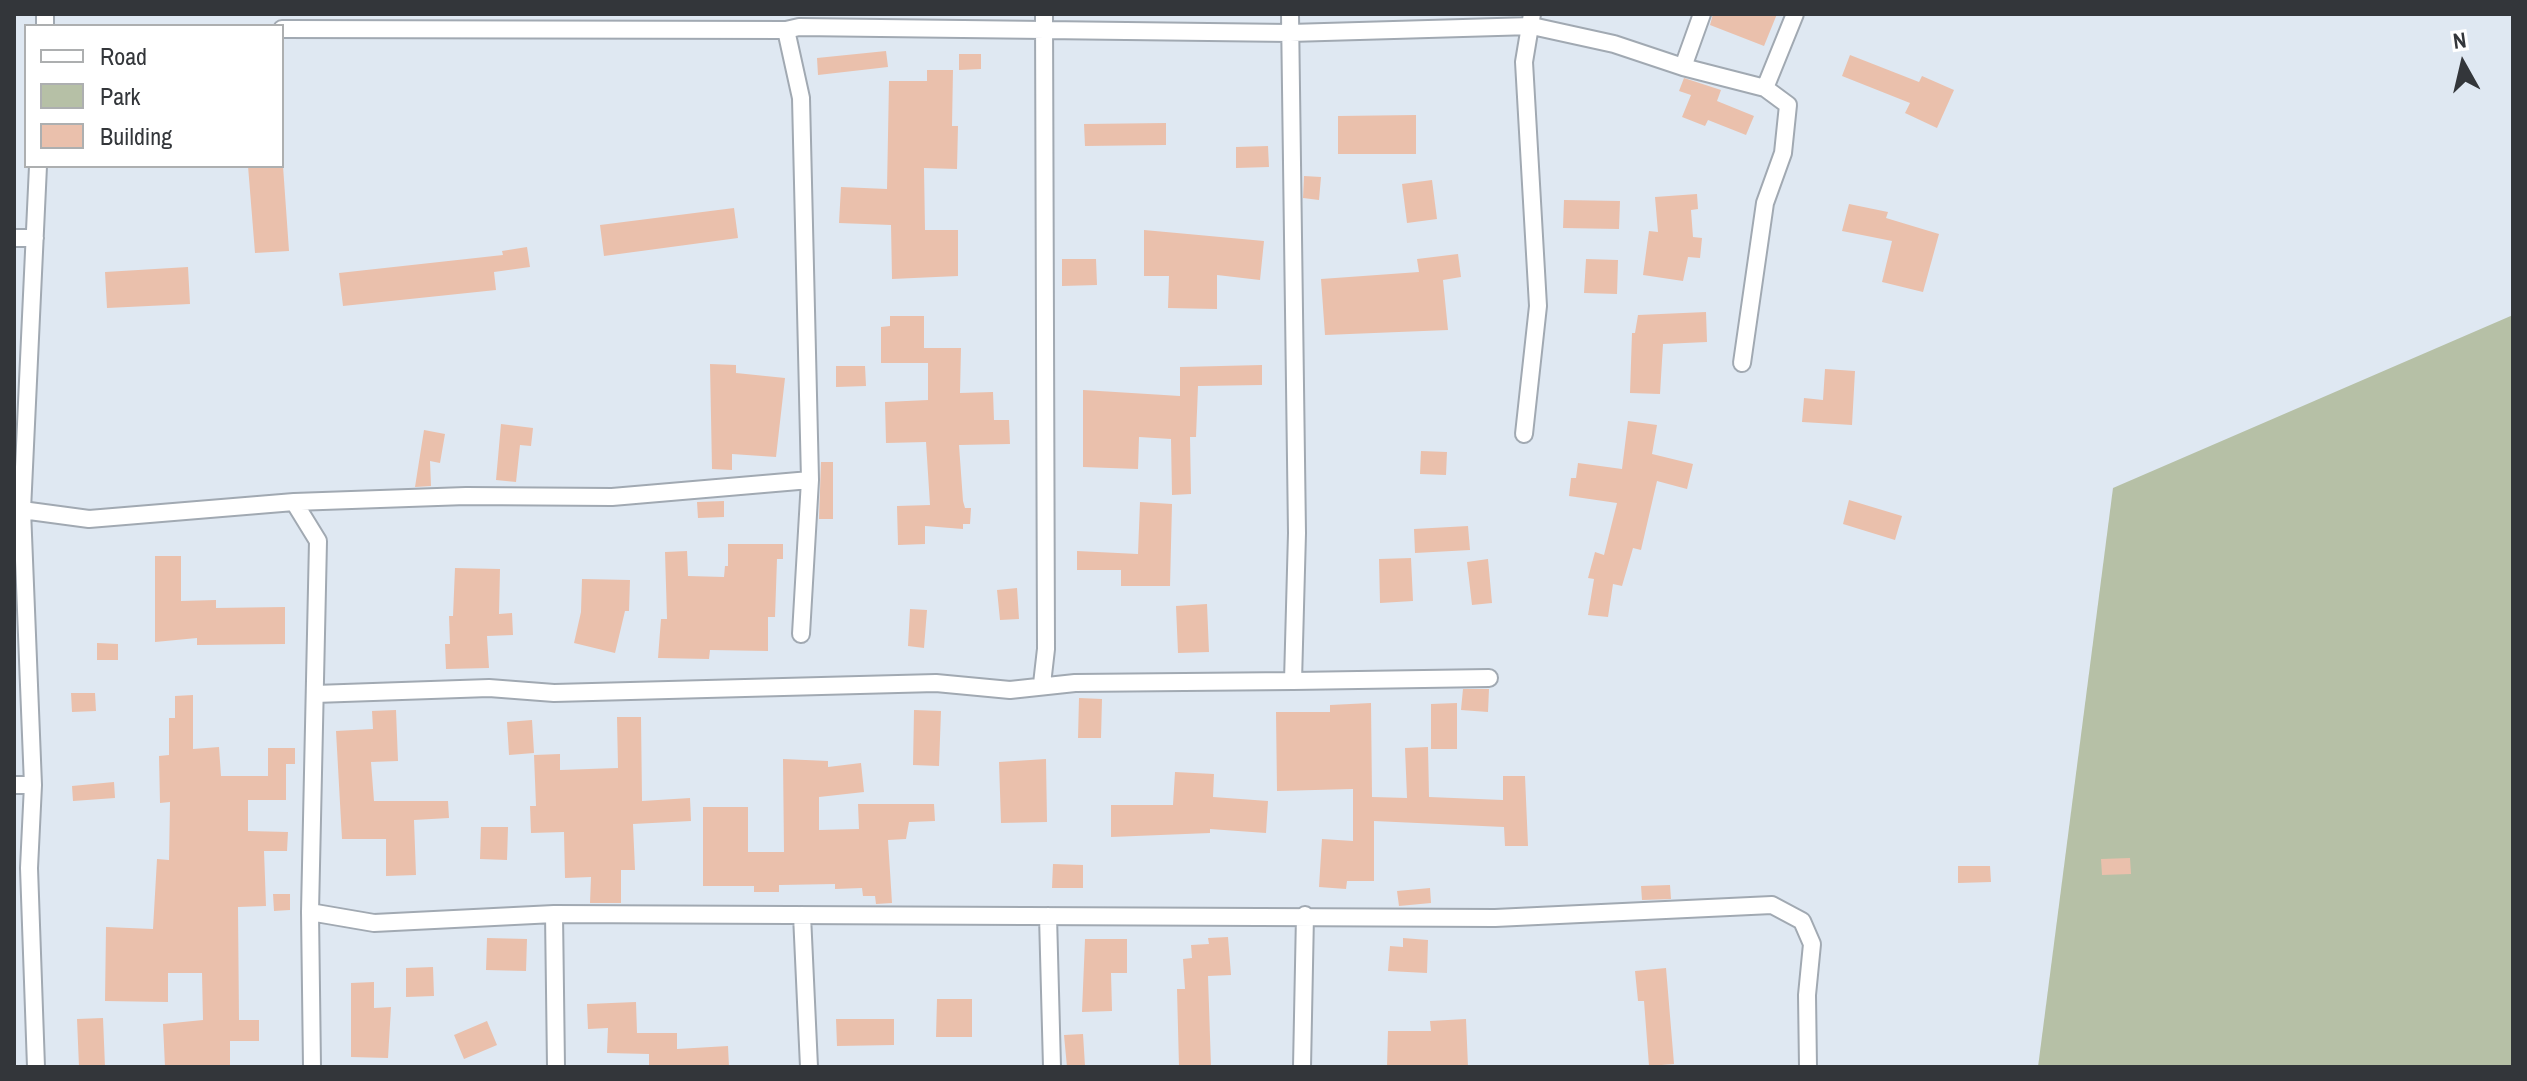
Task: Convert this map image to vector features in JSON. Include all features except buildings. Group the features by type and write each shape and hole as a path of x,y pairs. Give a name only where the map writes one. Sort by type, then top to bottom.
{"street":[{"path":"1290,14 1297,533 1293,681"},
{"path":"1683,67 1702,14"},
{"path":"1765,88 1795,14"},
{"path":"1524,434 1538,306 1524,62 1532,20"},
{"path":"284,29 555,22 795,24 927,31 1044,21 1290,33 1532,20 1683,67 1765,88 1788,105 1783,153 1765,203 1742,363"},
{"path":"1042,684 1046,649 1044,21"},
{"path":"795,24 801,98 810,480 801,634"},
{"path":"36,1067 29,868 33,785 22,510 38,168"},
{"path":"14,238 35,238"},
{"path":"22,510 89,519 294,502 466,496 612,497 810,480"},
{"path":"294,502 318,541 310,912 312,1067"},
{"path":"315,694 489,688 554,693 936,683 1010,690 1042,684 1489,678"},
{"path":"14,785 33,785"},
{"path":"310,912 374,923 554,914 1495,918 1772,905 1802,921 1812,944 1807,995 1808,1067"},
{"path":"554,914 556,1067"},
{"path":"802,915 809,1067"},
{"path":"1302,1067 1305,915"},
{"path":"1048,916 1052,1067"}],"green space":[{"path":"2513,315 2513,1067 2038,1067 2113,488"}]}
